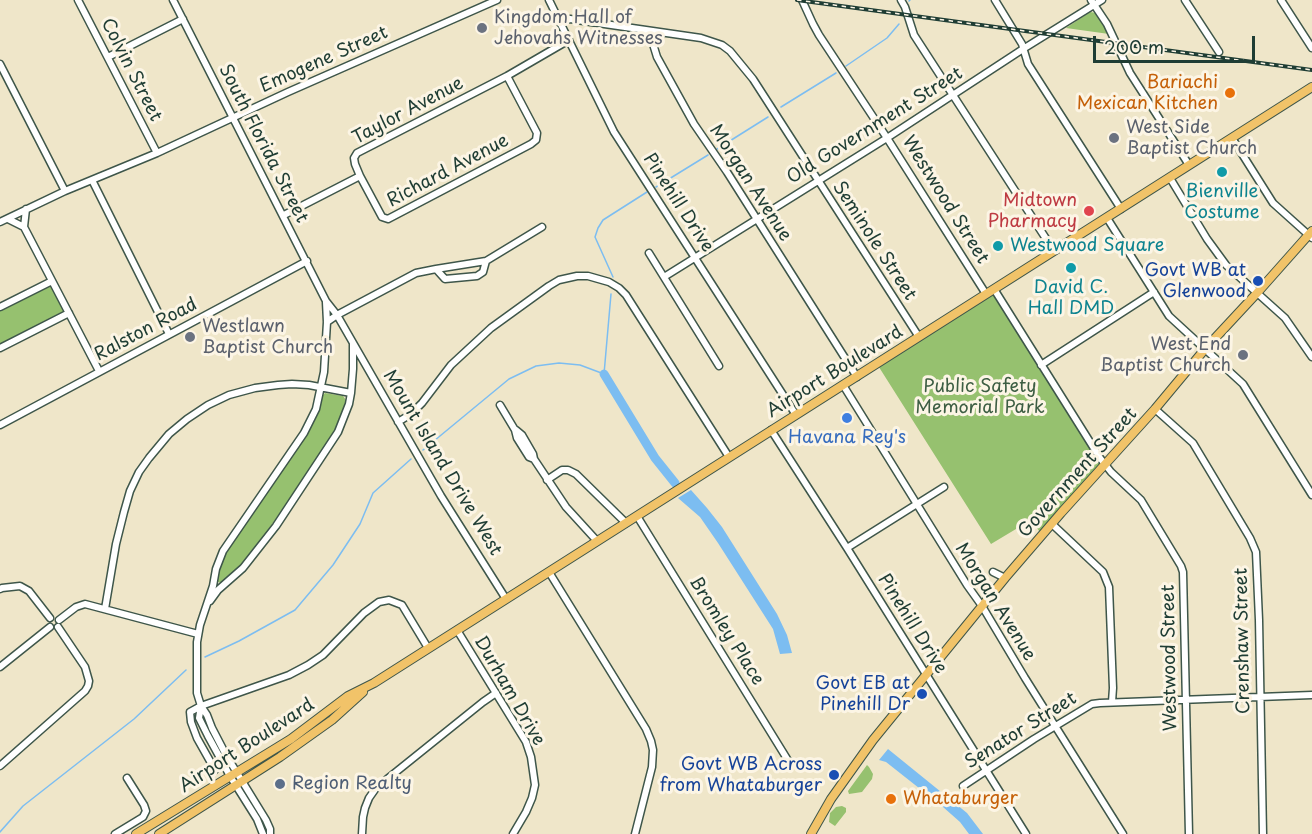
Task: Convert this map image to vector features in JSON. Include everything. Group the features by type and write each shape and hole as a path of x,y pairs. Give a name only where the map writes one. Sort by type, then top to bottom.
{"main road":[{"name":"Airport Boulevard","path":"136,834 291,739 348,696 374,683 1312,87"},
{"name":"Government Street","path":"811,834 831,799 873,740 1005,578 1155,409 1205,349 1311,235"},
{"name":"Airport Boulevard","path":"159,834 280,757 332,720 374,683"}],"street":[{"name":"Colvin Street","path":"78,0 157,153"},
{"name":"South Florida Street","path":"173,0 284,215 326,302 337,315 352,342 351,393 338,432 290,506 249,561 218,590 206,606"},
{"name":"Emogene Street","path":"0,222 497,0"},
{"name":"Pinehill Drive","path":"549,0 615,132 796,415"},
{"name":"Westwood Street","path":"802,0 819,35 1041,365 1105,465 1141,500 1181,566 1183,572 1189,834"},
{"path":"900,0 905,7 914,35 1054,251"},
{"path":"995,0 1018,36 1028,64 1121,209"},
{"name":"Old Government Street","path":"664,277 887,138 1093,2 1102,0"},
{"path":"1185,0 1219,52"},
{"path":"1281,0 1312,48"},
{"path":"1093,2 1112,34 1130,73 1189,165"},
{"path":"108,57 183,19"},
{"path":"560,21 570,19 652,31"},
{"name":"Seminole Street","path":"652,31 701,38 722,45 730,51 753,80 919,337"},
{"name":"Morgan Avenue","path":"652,31 657,57 694,124 857,377"},
{"name":"Taylor Avenue","path":"284,215 360,176 354,158 357,153 507,76 569,40"},
{"path":"0,64 65,191"},
{"name":"Richard Avenue","path":"360,176 382,217 388,219 531,144 536,140 537,133 507,76"},
{"path":"1232,138 1273,203 1311,235"},
{"path":"1170,178 1207,239 1226,265 1285,318 1312,357"},
{"path":"92,180 170,334"},
{"path":"26,209 24,226 99,372"},
{"path":"1107,218 1169,316 1243,384 1312,495"},
{"path":"8,219 24,226"},
{"path":"327,322 407,277 426,270 486,261 542,227"},
{"path":"649,253 719,366"},
{"name":"Ralston Road","path":"0,425 307,261"},
{"path":"436,269 445,279 477,276 483,272 486,261"},
{"path":"398,422 422,403 451,365 491,328 559,280 588,276 604,279 626,295 729,457"},
{"path":"0,307 52,281"},
{"path":"1041,365 1154,292"},
{"name":"South Florida Street","path":"263,834 197,693 198,634 223,551 304,433 316,409 324,372 326,302"},
{"path":"0,348 69,313"},
{"name":"Mount Island Drive West","path":"352,342 441,496 506,599"},
{"path":"105,609 116,544 130,491 144,465 169,434 208,405 229,395 255,388 278,384 309,385 351,393"},
{"name":"Morgan Avenue","path":"843,385 1123,834"},
{"path":"500,405 529,457 534,459 566,507 597,541"},
{"name":"Crenshaw Street","path":"1155,409 1193,443 1250,538 1256,552 1263,834"},
{"name":"Pinehill Drive","path":"771,430 1026,834"},
{"path":"547,480 562,470 576,474 626,523"},
{"path":"846,548 944,487"},
{"name":"Bromley Place","path":"637,516 789,762"},
{"path":"1052,524 1103,572 1109,587 1112,702"},
{"path":"549,572 646,729 651,741 652,767 635,834"},
{"path":"993,572 1005,578"},
{"path":"0,589 20,586 28,591 50,618"},
{"path":"215,770 190,722 190,712 201,705 289,675 308,665 323,655 378,602 389,600 402,605 428,648"},
{"path":"59,620 76,607 86,604 198,634"},
{"path":"50,618 54,617 59,620"},
{"path":"50,618 48,621 50,627"},
{"path":"0,766 85,691 89,681 85,667 58,627 59,620"},
{"path":"50,627 53,629 58,627"},
{"path":"0,667 50,627"},
{"name":"Durham Drive","path":"457,630 526,742 531,757 535,785 532,798 513,834"},
{"path":"362,834 363,817 369,798 376,788 496,693"},
{"name":"Senator Street","path":"963,786 1034,739 1092,705 1112,702 1312,695"},
{"path":"116,834 143,817 146,811 127,778"},
{"name":"South Florida Street","path":"239,784 266,820 270,834"}],"green space":[{"path":"1090,12 1097,13 1109,34 1066,28"},
{"path":"52,281 69,313 0,348 0,307"},
{"name":"Public Safety Memorial Park","path":"994,289 1105,465 1042,535 1031,520 991,544 877,364"},
{"path":"325,393 343,396 346,400 334,433 245,563 222,583 218,582 216,578 226,549 308,432"},
{"path":"867,765 873,774 872,779 862,792 849,794 848,791"},
{"path":"836,807 846,808 846,812 835,826 829,822 830,813"}],"water":[{"path":"691,490 722,527 777,614 792,653 780,654 773,629 718,543 700,517 678,498"},
{"path":"888,749 967,813 983,834 969,834 960,822 943,807 886,762 879,760"}],"waterway":[{"path":"846,66 887,38 899,24"},
{"path":"781,107 836,73"},
{"path":"717,149 768,117"},
{"path":"656,187 708,155"},
{"path":"613,277 595,237 598,228 603,220 647,192"},
{"path":"423,450 509,379 536,366 559,363 580,365 604,374 611,294"},
{"path":"604,374 655,458 675,483"},
{"path":"205,657 295,610 333,565 360,524 373,493 411,459"},
{"path":"0,832 23,806 134,719 186,670"}],"railway":[{"path":"797,0 1312,70"}],"place":[{"name":"Kingdom Hall of Jehovahs Witnesses","path":"482,28"},
{"name":"Bariachi Mexican Kitchen","path":"1230,93"},
{"name":"West Side Baptist Church","path":"1114,138"},
{"name":"Bienville Costume","path":"1222,172"},
{"name":"Midtown Pharmacy","path":"1089,211"},
{"name":"Westwood Square","path":"998,246"},
{"name":"David C. Hall DMD","path":"1071,268"},
{"name":"Govt WB at Glenwood","path":"1258,281"},
{"name":"Westlawn Baptist Church","path":"190,337"},
{"name":"West End Baptist Church","path":"1243,355"},
{"name":"Havana Rey's","path":"847,418"},
{"name":"Govt EB at Pinehill Dr","path":"922,694"},
{"name":"Govt WB Across from Whataburger","path":"834,775"},
{"name":"Region Realty","path":"280,784"},
{"name":"Whataburger","path":"891,799"}]}
